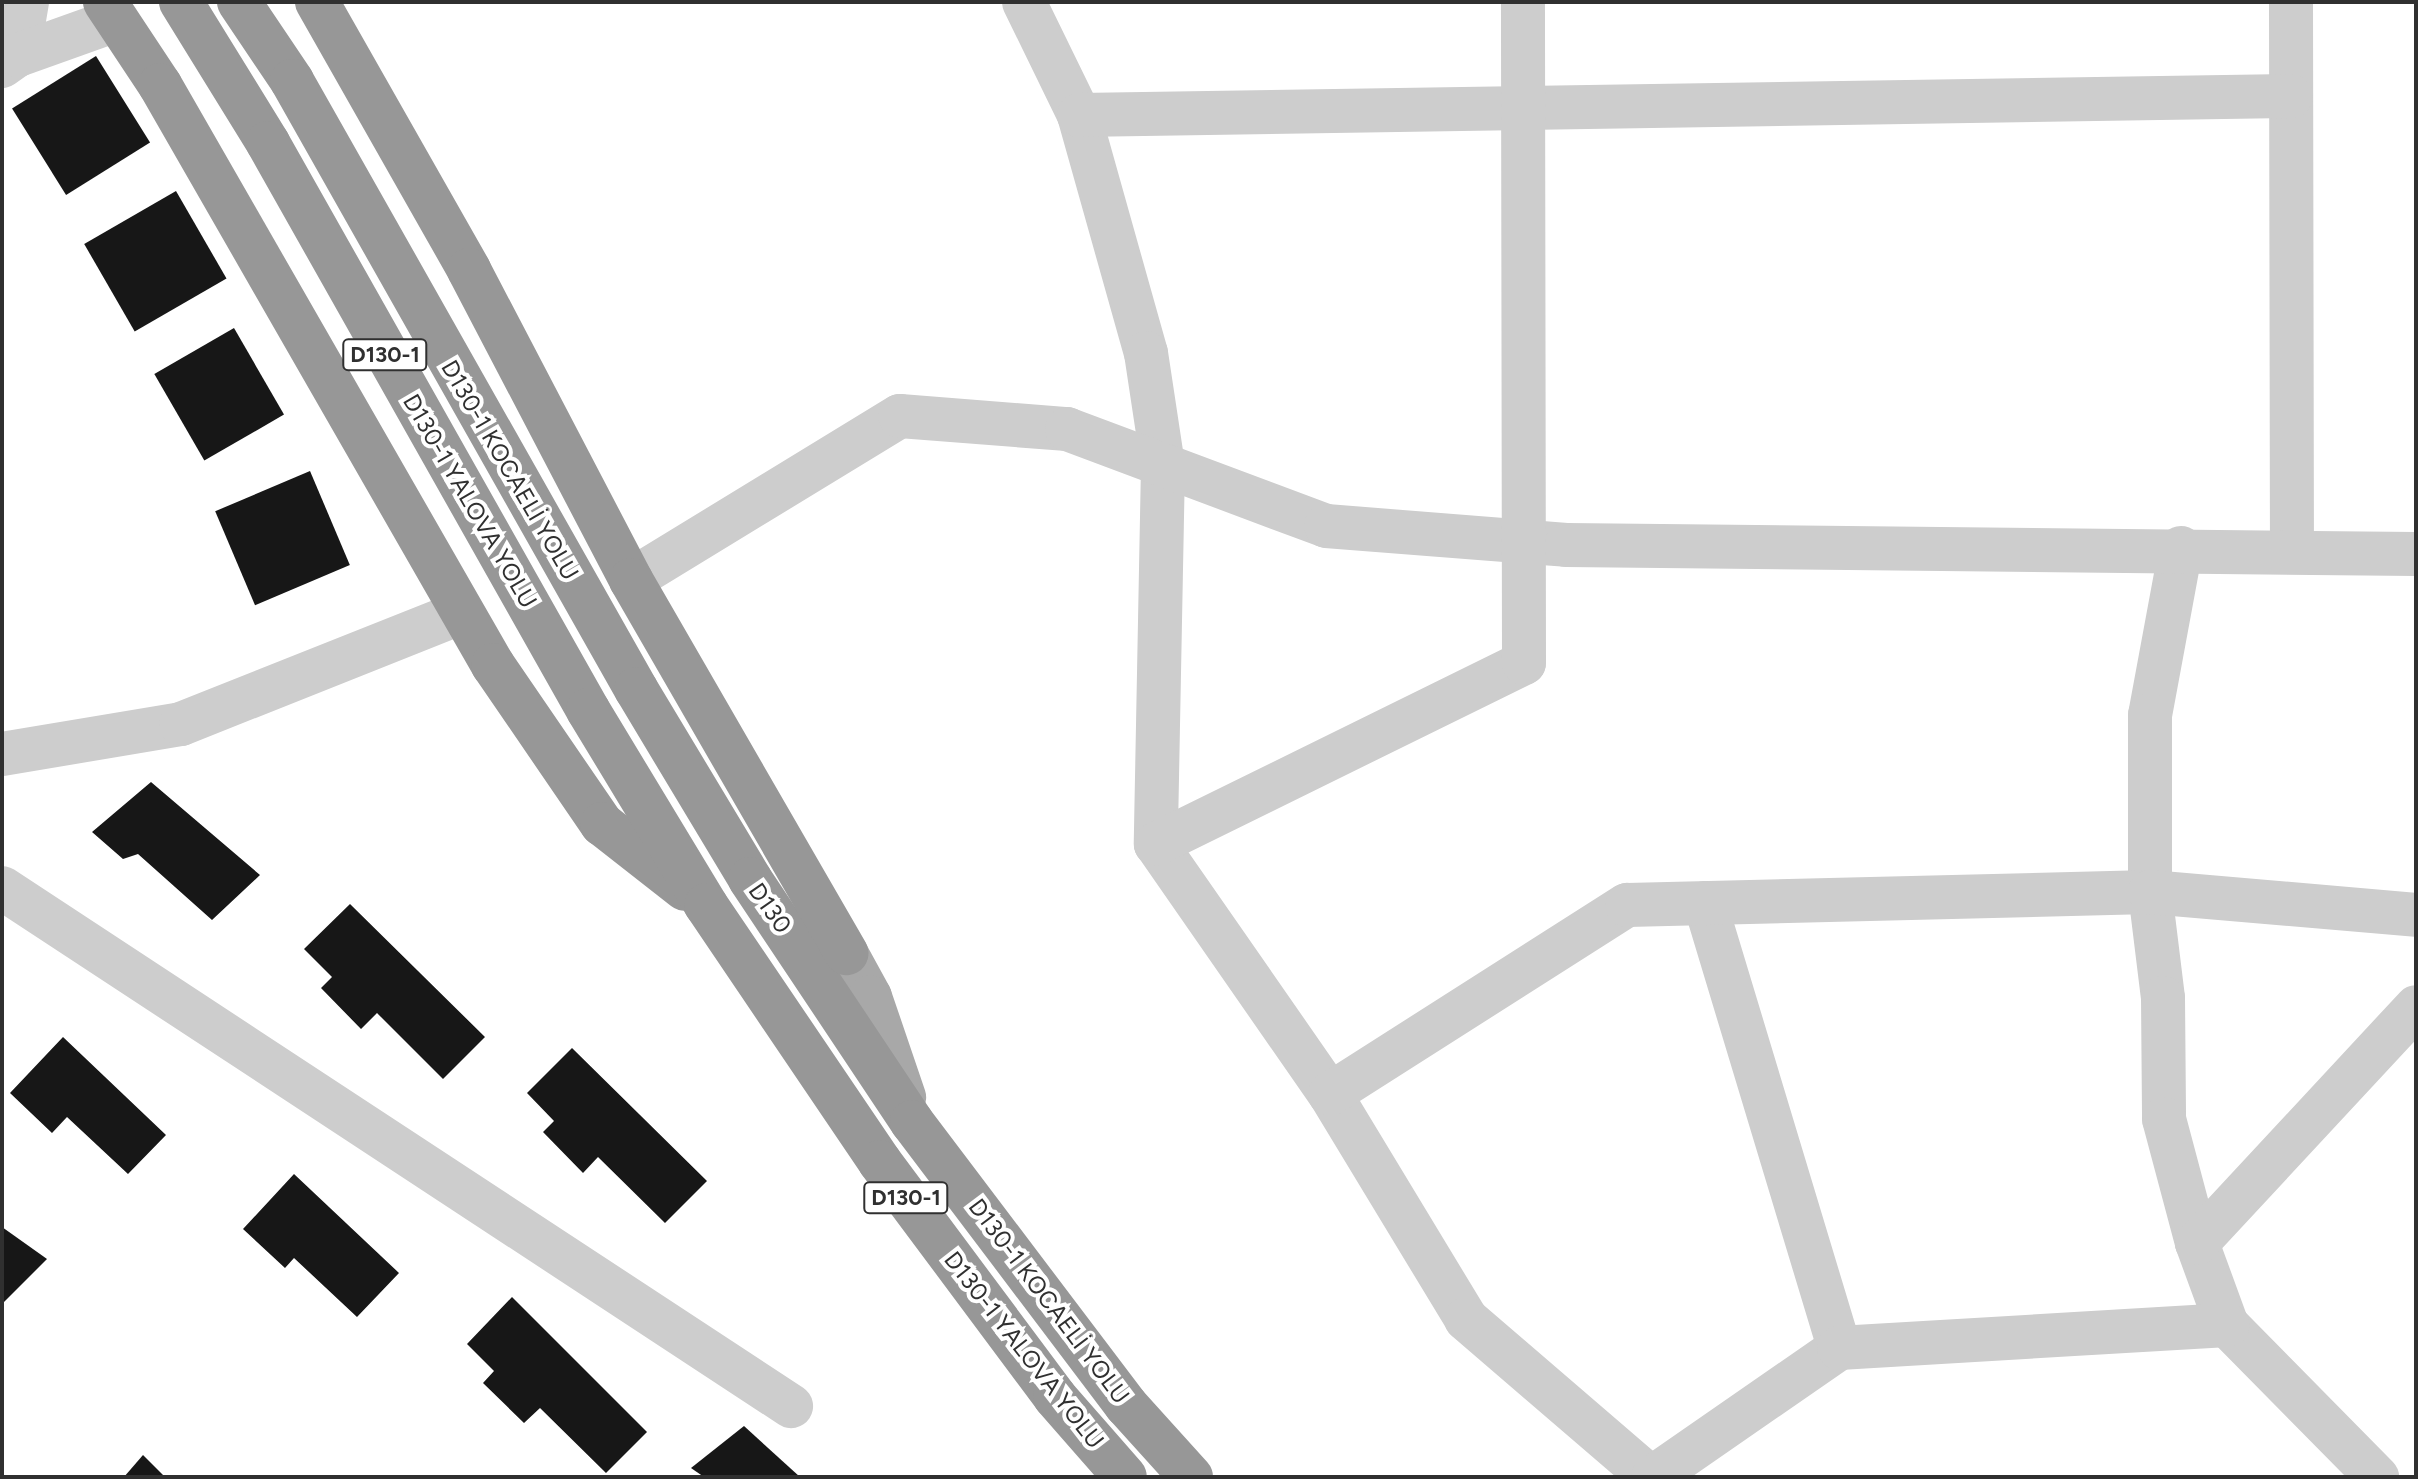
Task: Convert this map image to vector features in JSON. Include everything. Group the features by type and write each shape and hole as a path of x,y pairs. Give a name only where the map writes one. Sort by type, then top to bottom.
{"highway":[{"name":"D130-1 YALOVA YOLU","path":"181,2 268,143 588,710 706,905 880,1162 1055,1397 1125,1477"},
{"name":"D130-1 KOCAELİ YOLU","path":"239,2 292,81 636,689"},
{"path":"317,2 469,270 631,580 846,953"},
{"path":"110,11 160,85 462,612 602,824 706,905"},
{"name":"D130","path":"636,689 750,879 912,1122"},
{"name":"D130-1 KOCAELİ YOLU","path":"912,1122 1126,1405 1191,1477"}],"main road":[{"path":"846,953 870,997 912,1122"}],"street":[{"path":"10,60 27,2"},
{"path":"1024,2 1079,115 1146,353 1163,465 1156,844 1330,1094 1466,1319 1651,1477 1839,1348 2227,1325"},
{"path":"1156,844 1524,663 1523,2"},
{"path":"2291,2 2292,549"},
{"path":"10,60 110,11"},
{"path":"1079,115 2291,96"},
{"path":"631,580 900,416 1067,429 1326,526 1525,542 2292,549 2416,554"},
{"path":"2181,548 2150,715 2150,892 2163,998 2164,1119 2197,1243 2227,1325 2377,1477"},
{"path":"2,754 181,724 462,612"},
{"path":"2,888 791,1406"},
{"path":"1330,1094 1627,905 2150,892 2416,915"},
{"path":"1705,903 1839,1348"},
{"path":"2197,1243 2416,1007"}],"building":[{"path":"96,56 150,143 66,195 12,108"},
{"path":"176,191 226,278 135,331 84,244"},
{"path":"234,328 284,415 204,461 154,374"},
{"path":"310,471 350,565 255,605 215,511"},
{"path":"151,782 260,875 212,920 138,854 123,859 92,832"},
{"path":"350,904 485,1037 443,1079 377,1013 361,1029 321,988 332,977 304,949"},
{"path":"63,1037 166,1135 128,1174 67,1117 52,1133 10,1093"},
{"path":"572,1048 707,1181 665,1223 598,1157 583,1173 543,1132 554,1121 527,1093"},
{"path":"294,1174 399,1273 357,1317 294,1258 285,1268 243,1229"},
{"path":"2,1227 47,1259 2,1304"},
{"path":"512,1297 647,1432 606,1473 540,1408 524,1423 483,1383 494,1371 467,1344"},
{"path":"744,1426 800,1477 704,1477 691,1468"},
{"path":"143,1455 165,1477 124,1477"}]}
